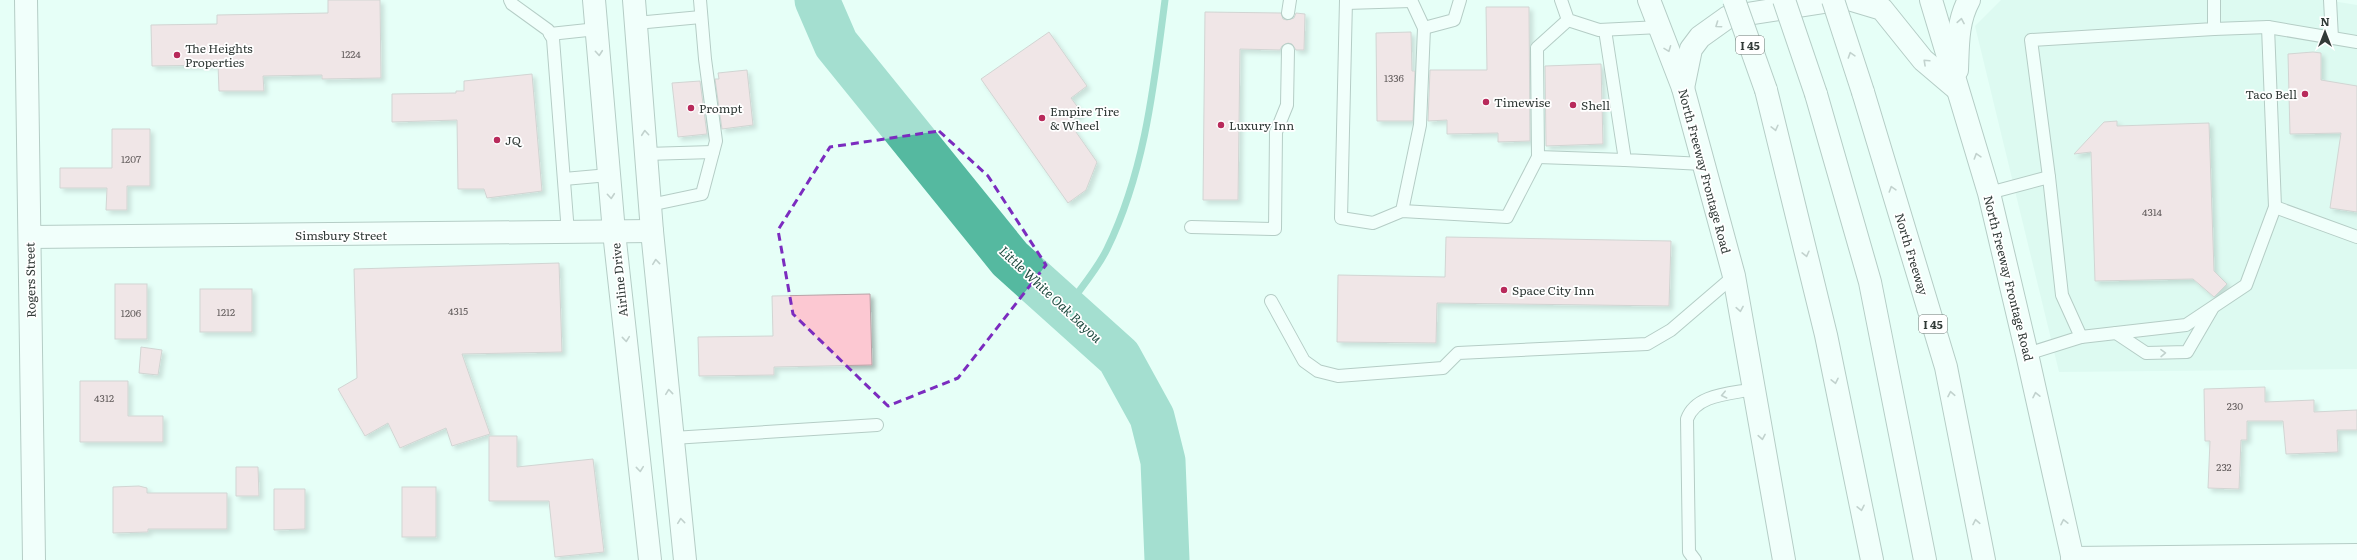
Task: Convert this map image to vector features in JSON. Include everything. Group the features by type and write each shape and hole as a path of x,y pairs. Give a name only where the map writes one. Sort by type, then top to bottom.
{"main road":[{"name":"Rogers Street","path":"26,0 34,560"},
{"name":"Airline Drive","path":"594,0 614,232 650,560"},
{"path":"634,0 652,231 685,560"},
{"name":"North Freeway Frontage Road","path":"1649,0 1683,88 1734,276 1784,560"},
{"name":"I 45","path":"1734,0 1766,90 1826,335 1872,560"},
{"path":"1784,0 1816,94 1870,282 1915,501 1925,560"},
{"name":"North Freeway","path":"1833,0 1863,92 1946,367 1984,560"},
{"path":"1683,88 1691,49 1700,37 1728,17 1837,0"},
{"path":"1852,0 1882,9 1924,60 1956,88"},
{"name":"North Freeway Frontage Road","path":"1931,0 1956,88 1989,194 2027,354 2072,559"},
{"path":"1956,88 1959,31 1962,12 1969,0"},
{"name":"Simsbury Street","path":"30,237 652,231"},
{"path":"2072,559 2357,555"}],"lane":[{"path":"510,0 512,4 550,34 553,39 568,233"},
{"path":"650,206 702,194 716,141 705,59 700,0"},
{"path":"1288,13 1290,0"},
{"path":"1424,28 1454,20 1460,0"},
{"path":"1561,0 1568,20"},
{"path":"2214,0 2214,29"},
{"path":"2330,0 2332,38"},
{"path":"1402,211 1420,125 1424,28 1411,1 1346,1 1341,218 1373,223 1402,211 1507,217 1538,157 1537,48 1568,20"},
{"path":"636,23 701,17"},
{"path":"1568,20 1605,30 1660,27"},
{"path":"2027,354 2081,337 2186,325 2246,285 2275,207 2268,27"},
{"path":"2081,337 2062,295 2049,177 2031,40 2268,27 2357,42"},
{"path":"550,34 597,29"},
{"path":"1605,30 1625,160"},
{"path":"1191,227 1275,229 1276,132 1286,105 1288,50"},
{"path":"646,154 713,152"},
{"path":"1538,157 1704,164"},
{"path":"564,178 609,175"},
{"path":"1989,194 2049,177"},
{"path":"2275,207 2357,237"},
{"path":"1271,300 1304,361 1318,371 1338,376 1442,368 1458,353 1647,344 1670,330 1734,276"},
{"path":"2116,333 2146,353 2187,352 2214,306"},
{"path":"1695,560 1689,552 1687,419 1695,405 1701,401 1754,388"},
{"path":"673,438 877,426"}],"highlighted area":[{"path":"939,131 988,176 1046,265 958,378 888,406 793,314 778,230 830,147"}],"shaded area":[{"path":"2001,0 2326,0 2357,5 2357,369 2059,372 1975,26"}],"building":[{"path":"328,0 380,0 381,78 322,79 322,75 263,76 264,91 219,91 218,65 152,66 151,25 217,24 217,15 328,13"},
{"path":"1486,7 1529,7 1530,141 1498,142 1498,133 1447,134 1447,120 1428,121 1430,70 1487,70"},
{"name":"Luxury Inn","path":"1205,12 1281,13 1283,19 1287,20 1294,18 1296,13 1305,14 1304,50 1296,50 1292,44 1288,43 1282,46 1280,50 1240,49 1238,200 1203,200"},
{"name":"Empire Tire & Wheel","path":"1049,32 1087,86 1071,98 1082,113 1069,122 1097,162 1086,190 1068,203 981,79"},
{"path":"1411,32 1412,71 1415,71 1413,121 1377,121 1376,33"},
{"path":"2313,52 2321,53 2321,80 2357,86 2357,212 2330,208 2341,133 2290,134 2288,54"},
{"name":"Shell","path":"1601,64 1603,144 1546,146 1545,66"},
{"name":"Prompt","path":"747,70 753,125 722,129 715,79 719,79 718,73"},
{"name":"JQ","path":"532,74 542,191 487,198 484,189 458,189 457,120 392,122 392,94 456,93 456,91 464,91 464,81"},
{"name":"Prompt","path":"700,81 707,134 678,137 672,83"},
{"path":"2117,121 2117,126 2209,123 2214,271 2227,284 2214,297 2193,279 2095,281 2091,152 2074,154 2104,122"},
{"path":"112,129 150,129 150,186 127,186 127,210 106,210 107,188 60,188 60,168 112,168"},
{"name":"Space City Inn","path":"1446,237 1671,241 1669,306 1437,303 1436,343 1337,342 1338,275 1445,277"},
{"path":"559,263 562,352 462,354 490,434 452,446 446,428 400,448 388,423 365,436 338,389 357,378 354,269"},
{"path":"115,284 147,284 147,339 115,339"},
{"path":"200,289 252,289 252,332 200,332"},
{"path":"870,294 872,365 774,367 774,375 699,376 698,337 773,336 772,296"},
{"path":"141,347 162,350 158,375 139,373"},
{"path":"80,381 128,381 128,416 163,416 163,442 80,442"},
{"path":"2265,387 2265,402 2314,400 2314,412 2357,410 2357,430 2337,430 2338,452 2286,454 2283,421 2247,421 2247,440 2241,440 2239,489 2208,488 2210,441 2205,441 2204,389"},
{"path":"489,436 517,436 517,467 593,459 604,552 555,557 549,501 489,501"},
{"path":"236,467 258,467 259,496 236,496"},
{"path":"139,486 147,488 147,493 227,493 227,529 148,529 148,532 113,533 113,487"},
{"path":"402,487 436,487 436,537 402,537"},
{"path":"274,489 305,489 305,529 274,530"}],"waterway":[{"name":"Little White Oak Bayou","path":"817,0 836,44 1010,259 1119,357 1152,417 1163,461 1167,560"},
{"path":"1066,309 1103,257 1120,219 1131,189 1152,96 1165,0"}],"place":[{"name":"The Heights Properties","path":"177,55"},
{"name":"Taco Bell","path":"2305,94"},
{"name":"Timewise","path":"1486,102"},
{"name":"Shell","path":"1573,105"},
{"name":"Prompt","path":"691,108"},
{"name":"Empire Tire & Wheel","path":"1042,118"},
{"name":"Luxury Inn","path":"1221,125"},
{"name":"JQ","path":"497,140"},
{"name":"Space City Inn","path":"1504,290"}]}
